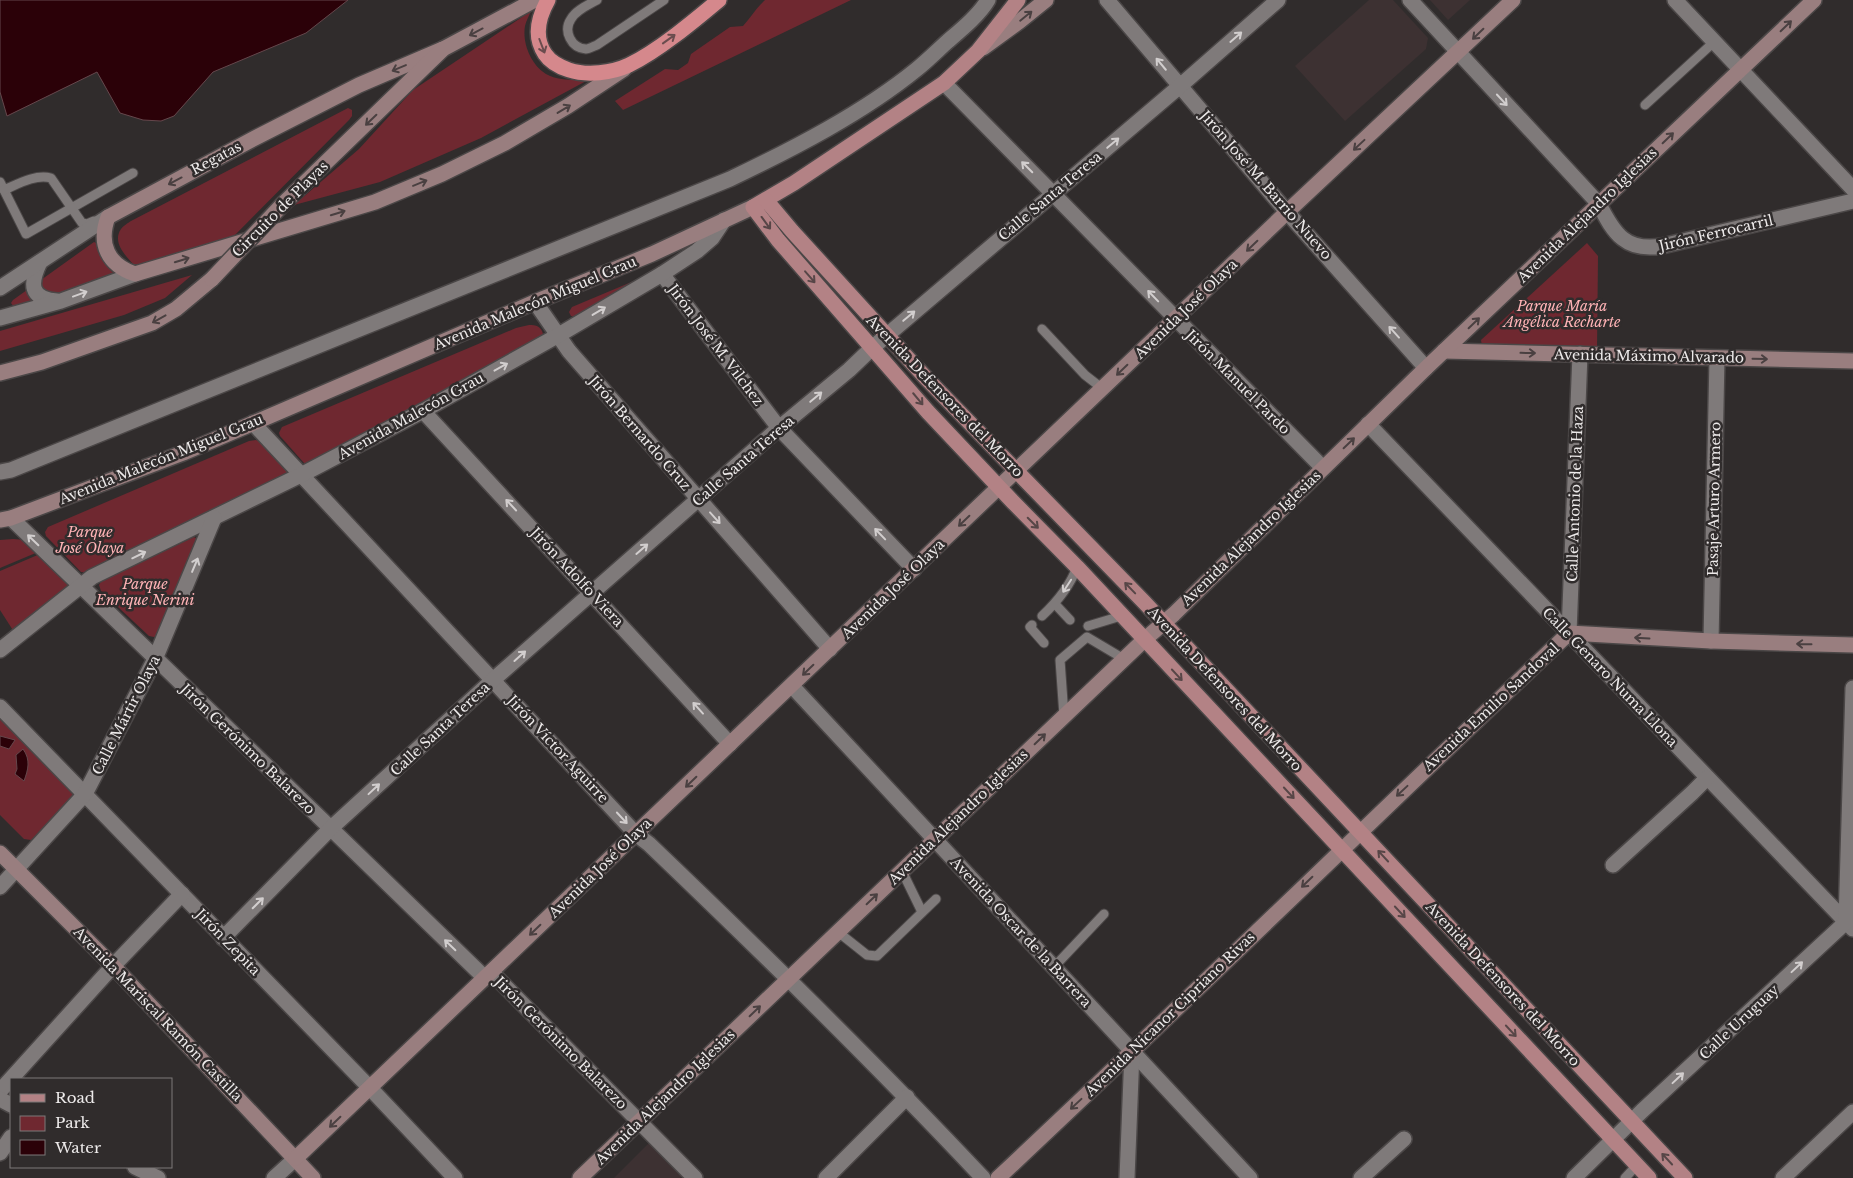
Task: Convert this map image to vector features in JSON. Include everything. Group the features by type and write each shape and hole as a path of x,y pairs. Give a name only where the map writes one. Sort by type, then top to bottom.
{"highway":[{"path":"548,0 540,15 538,36 545,54 558,66 580,73 603,72 628,66 699,17 719,0"}],"main road":[{"name":"Avenida Malecón Miguel Grau","path":"759,203 944,83 978,51 1018,0"},
{"name":"Avenida Defensores del Morro","path":"759,203 792,230 887,335 1164,623 1685,1178"},
{"name":"Avenida Defensores del Morro","path":"759,203 778,240 872,348 999,488 1077,567 1649,1178"}],"street":[{"name":"Circuito de Playas","path":"0,373 42,362 152,323 176,309 212,280 283,204 444,49 535,0"},
{"path":"0,472 10,470 237,380 730,179 778,156 850,114 898,83 918,69 956,34 988,0"},
{"path":"978,51 1046,0"},
{"name":"Jirón José M. Barrio Nuevo","path":"1107,0 1288,212 1426,368"},
{"name":"Calle Santa Teresa","path":"223,938 330,829 494,679 779,428 849,370 887,335 1180,86 1278,0"},
{"name":"Jirón Ferrocarril","path":"1410,0 1599,204 1606,219 1620,237 1636,247 1647,249 1853,200"},
{"name":"Avenida José Olaya","path":"274,1178 1513,0"},
{"path":"1674,0 1853,189"},
{"name":"Avenida Alejandro Iglesias","path":"580,1178 1164,623 1426,368 1814,0"},
{"name":"Regatas","path":"0,288 108,217 359,85 444,49"},
{"path":"0,318 61,301 136,274 375,202 442,174 505,143 568,106 628,66"},
{"name":"Jirón Manuel Pardo","path":"944,83 1323,468"},
{"name":"Avenida Malecón Miguel Grau","path":"6,519 182,453 253,424 535,302 652,254 759,203"},
{"path":"108,217 104,237 108,252 117,264 136,274"},
{"name":"Avenida Malecón Grau","path":"0,650 92,577 301,475 423,411 557,336 697,251 712,238 724,220"},
{"path":"40,262 33,281 36,292 46,300 61,301"},
{"name":"Jirón José M. Vilchez","path":"662,274 779,428 914,569"},
{"name":"Jirón Bernardo Cruz","path":"535,302 557,336 830,649"},
{"name":"Avenida Máximo Alvarado","path":"1444,351 1853,361"},
{"name":"Calle Antonio de la Haza","path":"1569,634 1580,354"},
{"name":"Pasaje Arturo Armero","path":"1711,642 1718,358"},
{"name":"Jirón Adolfo Viera","path":"423,411 592,592 730,744"},
{"name":"Jirón Víctor Aguirre","path":"253,424 494,679 636,834 649,844 789,978 983,1178"},
{"name":"Calle Genaro Numa Llona","path":"1368,424 1849,926"},
{"name":"Calle Mártir Olaya","path":"0,887 85,794 156,659 214,518"},
{"name":"Jirón Gerónimo Balarezo","path":"6,519 80,585 330,829 488,975 695,1178"},
{"name":"Avenida Emilio Sandoval","path":"1342,849 1569,634 1711,642 1853,645"},
{"name":"Avenida Oscar de la Barrera","path":"792,686 1250,1178"},
{"path":"1849,926 1853,688"},
{"name":"Jirón Zepita","path":"0,707 455,1178"},
{"path":"1612,865 1692,794 1707,778"},
{"name":"Avenida Nicanor Cipriano Rivas","path":"998,1178 1132,1052 1342,849"},
{"name":"Avenida Mariscal Ramón Castilla","path":"0,853 113,966 313,1178"},
{"path":"12,1078 113,966 182,894"},
{"name":"Calle Uruguay","path":"1574,1178 1632,1122 1849,926"},
{"path":"1127,1178 1132,1052"},
{"path":"0,1091 10,1080"},
{"path":"826,1178 907,1098"},
{"path":"1782,1178 1853,1112"},
{"path":"0,1153 10,1138"},
{"path":"1361,1178 1404,1139"},
{"path":"137,1168 158,1178"}],"lane":[{"path":"596,0 577,12 571,18 567,27 569,37 575,44 586,48 597,45 664,0"},
{"path":"1645,105 1714,42"},
{"path":"108,217 87,224 82,223 72,209 51,178 44,176 2,186 26,234 72,209 133,173"},
{"path":"1042,329 1102,389"},
{"path":"1042,616 1055,604 1073,577 1077,567"},
{"path":"1055,604 1070,620"},
{"path":"1064,716 1058,659 1086,632 1121,616"},
{"path":"1032,625 1030,627 1044,643"},
{"path":"1086,632 1124,659"},
{"path":"902,871 922,912"},
{"path":"838,932 867,955 877,956 936,899"},
{"path":"1054,968 1104,914"},
{"path":"1625,1178 1637,1165"}],"shaded area":[{"path":"1369,0 1393,0 1428,38 1426,49 1345,121 1295,66"},
{"path":"1430,0 1470,0 1448,20"},
{"path":"650,1142 683,1175 680,1178 614,1178"}],"green space":[{"path":"765,0 851,0 623,110 615,101 665,69 678,70 688,63 691,54 730,27 743,26"},
{"path":"531,11 524,33 526,46 536,65 546,74 556,78 588,80 481,138 380,182 294,205 359,149 413,90"},
{"path":"348,108 352,110 352,116 349,120 234,236 143,265 133,264 123,252 118,239 119,234 122,228 131,221"},
{"path":"94,242 98,244 102,258 107,266 118,278 14,307 11,303 13,300"},
{"name":"Parque María Angélica Recharte","path":"1587,243 1598,256 1597,350 1482,346 1481,340"},
{"path":"660,270 574,317 569,312 572,307"},
{"path":"192,275 165,298 124,315 0,351 0,331"},
{"path":"529,325 541,329 543,334 540,341 309,464 304,463 280,436 279,433 282,427 516,328"},
{"name":"Parque José Olaya","path":"256,440 261,442 289,471 287,475 88,573 81,572 46,536 45,532 48,527 249,441"},
{"name":"Parque Enrique Nerini","path":"194,537 199,540 160,635 149,636 101,591 99,585 102,580"},
{"path":"0,540 26,540 38,552 0,568"},
{"path":"40,554 72,587 16,635 0,610 0,571"},
{"path":"0,716 74,793 74,800 31,840 24,839 0,815"}],"water":[{"path":"0,0 348,0 306,33 213,72 174,116 161,121 143,120 120,113 97,72 7,116 0,92"},
{"path":"0,736 15,740 9,749 0,746"},
{"path":"23,749 28,761 28,769 24,781 15,774 17,769 16,755"}]}
